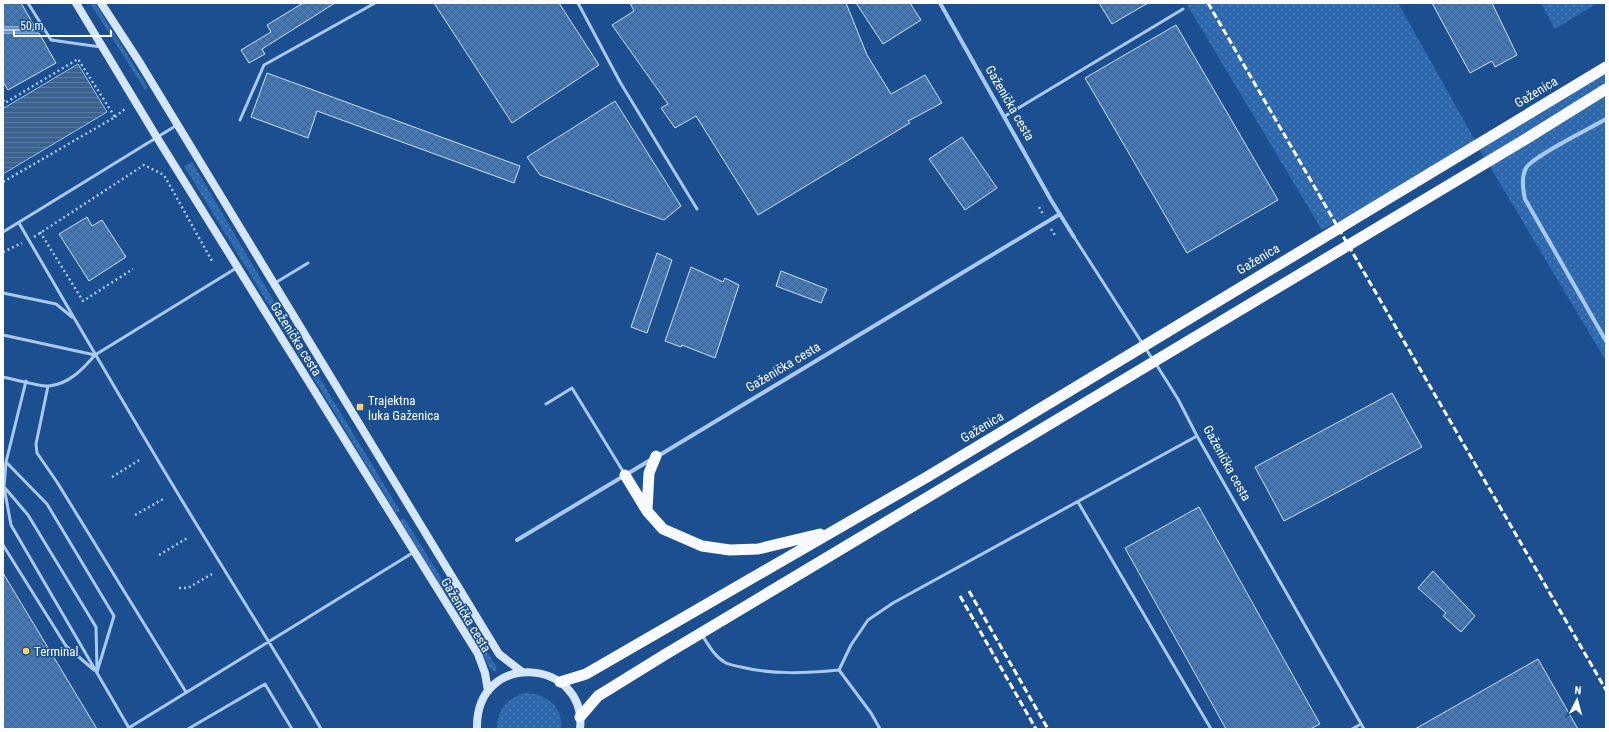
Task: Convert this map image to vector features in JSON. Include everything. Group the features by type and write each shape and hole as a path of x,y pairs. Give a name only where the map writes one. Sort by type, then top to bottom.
{"highway":[{"name":"Gaženica","path":"560,682 586,674 926,477 1606,67"},
{"path":"580,717 598,696 938,490 1529,137 1606,89"},
{"path":"647,511 649,473 656,456"},
{"path":"625,475 647,511 663,529 702,546 730,550 758,549 833,531"}],"main road":[{"name":"Gaženička cesta","path":"76,3 156,136 478,654 485,673 488,691"},
{"name":"Gaženička cesta","path":"101,3 140,63 499,654 522,672"},
{"path":"477,729 478,709 488,691 497,682 509,675 522,672 536,672 560,682 576,704 580,717 580,729"}],"street":[{"name":"Gaženička cesta","path":"940,3 1051,200 1074,237"},
{"path":"1606,119 1538,157 1526,168 1522,185 1525,199 1606,340"},
{"name":"Gaženička cesta","path":"517,540 1060,214"}],"lane":[{"path":"28,3 51,40 102,48"},
{"path":"240,120 264,65 375,3"},
{"path":"578,3 620,82 697,209"},
{"path":"1005,116 1183,9"},
{"path":"3,30 44,30"},
{"path":"3,232 156,136 177,125"},
{"path":"18,223 211,549 269,640 321,729"},
{"name":"Gaženička cesta","path":"1074,237 1178,399 1197,436 1364,729"},
{"path":"274,284 308,263"},
{"path":"3,377 48,386 64,381 81,371 95,355 238,267"},
{"path":"3,293 56,304 74,318"},
{"path":"3,335 95,355"},
{"path":"3,492 6,462 26,382"},
{"path":"48,386 36,444 37,453 61,489 186,692"},
{"path":"546,404 572,388 625,475"},
{"path":"839,670 851,645 868,620 893,603 1197,436"},
{"path":"6,462 46,504 114,616 97,672"},
{"path":"4,487 11,525 128,728 414,552"},
{"path":"4,487 28,515 96,627 97,672"},
{"path":"1078,502 1210,729"},
{"path":"3,545 66,646 97,672"},
{"path":"701,633 712,652 726,663 752,670 782,673 839,670"},
{"path":"839,670 880,729"},
{"path":"188,729 265,684 292,729"},
{"path":"1352,729 1361,724"}],"path":[{"path":"3,100 5,103 78,60 115,117"},
{"path":"3,182 115,117 126,108"},
{"path":"3,252 28,240 144,165 164,175 212,261"},
{"path":"40,232 83,301 134,269"},
{"path":"112,477 141,459"},
{"path":"135,515 166,498"},
{"path":"159,555 189,537"},
{"path":"179,588 188,588 212,574"}],"shaded area":[{"path":"90,3 95,3 148,88 145,90"},
{"path":"1186,3 1398,3 1477,144 1606,67 1606,361 1477,145 1322,230"},
{"path":"1541,3 1596,3 1596,4 1555,29"},
{"path":"78,64 107,112 3,174 3,106 4,108"},
{"path":"192,162 400,511 396,513 184,166"},
{"path":"404,518 497,668 495,672 490,668 400,520"},
{"path":"524,693 539,695 552,702 559,714 561,729 497,729 497,722 504,706 513,698"}],"building":[{"path":"3,3 21,3 35,27 3,27"},
{"path":"303,3 335,3 262,49 265,54 249,63 241,50 271,32 267,25"},
{"path":"434,3 559,3 599,65 512,123"},
{"path":"630,3 846,3 867,55 891,94 925,75 942,103 908,121 910,123 758,215 696,116 675,128 661,108 668,104 612,25 634,11"},
{"path":"856,3 910,3 921,20 883,44"},
{"path":"1099,3 1148,3 1112,24"},
{"path":"1432,3 1492,3 1517,55 1495,67 1492,61 1470,73"},
{"path":"1176,25 1278,200 1187,253 1085,78"},
{"path":"3,33 39,33 56,63 8,90 3,82"},
{"path":"267,73 520,166 514,183 317,111 308,138 251,117"},
{"path":"615,101 681,206 664,220 540,175 527,157"},
{"path":"962,137 997,188 965,210 929,159"},
{"path":"87,217 92,226 102,220 126,257 89,281 59,234"},
{"path":"657,253 672,260 647,333 631,327"},
{"path":"691,267 723,282 725,278 739,285 715,358 682,345 681,347 665,341"},
{"path":"781,271 827,289 821,303 776,286"},
{"path":"1392,393 1422,447 1284,521 1255,467"},
{"path":"1199,507 1320,724 1310,729 1226,729 1125,548"},
{"path":"1433,571 1475,616 1461,632 1443,616 1446,613 1418,588"},
{"name":"Terminal","path":"3,573 97,729 3,729"},
{"path":"1538,659 1578,729 1415,729"}],"railway":[{"path":"1208,3 1606,690"},
{"path":"969,591 1048,729"},
{"path":"960,596 1036,729"}],"place":[{"name":"Trajektna luka Gaženica","path":"360,407"},
{"name":"Terminal","path":"26,651"}]}
